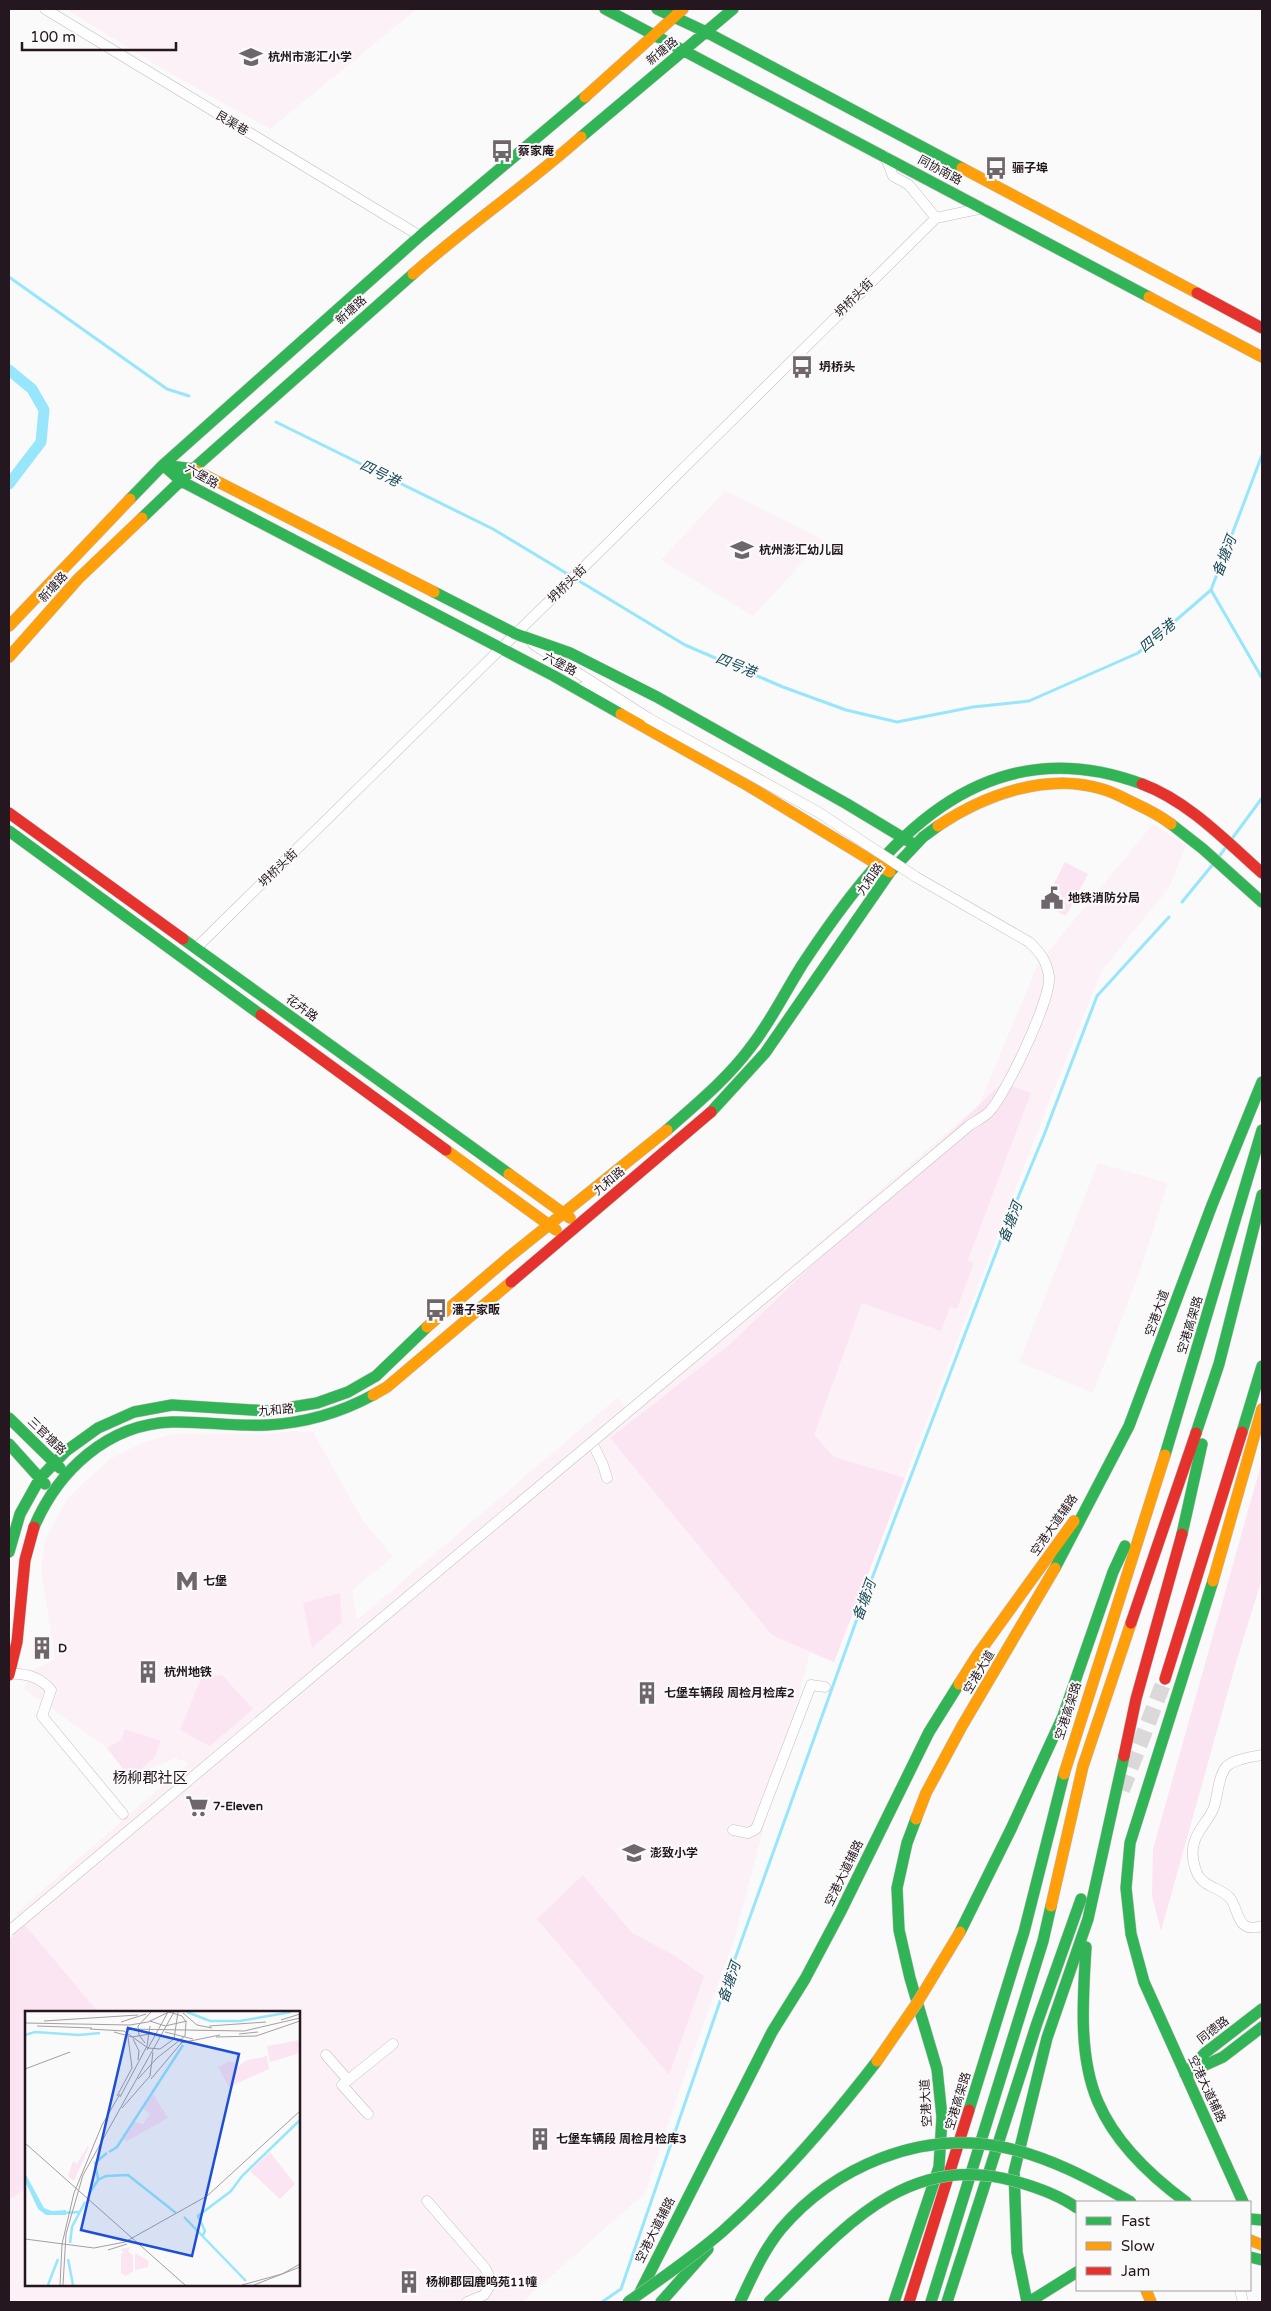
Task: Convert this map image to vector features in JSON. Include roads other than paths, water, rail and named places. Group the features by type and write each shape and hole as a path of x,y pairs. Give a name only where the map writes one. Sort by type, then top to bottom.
{"main road":[{"name":"同协南路","path":"604,9 1262,357"},
{"name":"同协南路","path":"657,9 706,32 1262,328"},
{"name":"新塘路","path":"9,626 163,465 420,236 599,85 683,9"},
{"name":"新塘路","path":"9,657 78,579 193,469 445,246 560,156 618,104 733,9"},
{"name":"六堡路","path":"163,465 193,469 516,634 570,653 657,697 915,846"},
{"name":"六堡路","path":"163,465 180,481 500,650 554,676 746,785 890,872"},
{"name":"九和路","path":"9,1552 19,1516 39,1478 54,1462 80,1440 102,1426 129,1414 150,1408 172,1405 258,1411 299,1407 326,1400 375,1378 416,1337 509,1257 690,1110 747,1053 792,982 875,863 935,807 977,784 998,776 1055,768 1080,769 1104,773 1144,784 1184,806 1262,873"},
{"name":"九和路","path":"9,1675 21,1625 25,1564 29,1542 51,1490 66,1474 96,1448 116,1436 153,1423 280,1425 310,1420 363,1402 387,1387 708,1115 765,1053 890,872 939,824 989,799 1022,788 1054,784 1082,784 1104,789 1161,816 1203,849 1262,902"},
{"name":"花卉路","path":"9,813 579,1225"},
{"path":"9,831 564,1237"},
{"name":"空港大道","path":"894,2302 939,2167 942,2117 937,2069 910,1978 899,1930 897,1888 907,1843 926,1793 962,1726 1066,1549 1107,1473 1129,1426 1212,1205 1262,1082"},
{"name":"空港高架路","path":"909,2302 1024,1932 1067,1760 1166,1451 1262,1130"},
{"path":"1076,2273 1028,2302 1016,2252 1014,2172 1048,2038 1088,1919 1136,1698 1188,1510 1219,1364 1261,1198"},
{"path":"931,2302 1043,1941 1083,1766 1219,1364"},
{"path":"1164,1679 1262,1366"},
{"name":"空港大道辅路","path":"1243,2201 1144,1982 1131,1934 1126,1888 1130,1844 1202,1620 1262,1409"},
{"name":"三官塘路","path":"9,1418 66,1474"},
{"path":"9,1444 51,1490"},
{"path":"661,2302 727,2228 811,2143 874,2066 948,1953 1010,1829 1063,1716 1113,1572 1166,1451"},
{"name":"空港大道辅路","path":"635,2302 772,2032 805,1979 840,1913 929,1732 978,1654 1107,1473"},
{"path":"947,2302 1036,2023 1081,1899"},
{"path":"1088,1919 1082,1995 1093,2090 1111,2127 1139,2161 1172,2193 1184,2201"},
{"name":"同德路","path":"1185,2074 1205,2053 1262,2009"},
{"name":"同德路","path":"1185,2074 1223,2057 1262,2027"},
{"path":"740,2302 748,2282 766,2249 798,2209 840,2177 866,2163 894,2152 933,2143 963,2141 1000,2146 1043,2158 1076,2172 1129,2201"},
{"path":"769,2302 851,2221 896,2191 950,2174 994,2175 1030,2184 1066,2200 1076,2207"},
{"path":"628,2302 658,2283 727,2228"}],"street":[{"name":"艮渠巷","path":"45,9 420,236"},
{"path":"885,156 893,176 909,185 936,218 983,208"},
{"name":"坍桥头街","path":"196,948 936,218"},
{"path":"516,634 648,718"},
{"path":"9,1930 970,1125 988,1113 998,1100 1040,1017 1047,996 1049,980 1046,962 1039,951 1029,942 916,877 818,812 648,718 597,692 554,676"},
{"path":"592,1442 603,1464 607,1478"},
{"path":"9,1675 20,1673 42,1680 50,1690 42,1716 124,1814"},
{"path":"733,1830 748,1833 756,1829 811,1685 825,1687"},
{"path":"1262,1755 1234,1762 1226,1767 1221,1778 1214,1808 1195,1838 1193,1850 1196,1869 1205,1884 1230,1898 1240,1921 1245,1926 1262,1926"},
{"path":"368,2114 342,2085 393,2044"},
{"path":"326,2055 348,2080"},
{"path":"427,2201 485,2268 492,2282 484,2295 467,2302"}],"waterway":[{"name":"四号港","path":"9,277 167,389 189,396"},
{"path":"9,370 32,389 44,410 41,442 9,484"},
{"name":"四号港","path":"276,422 493,529 685,645 783,687 846,710 897,722 973,707 1029,701 1138,653 1211,590 1262,455"},
{"name":"备塘河","path":"1211,590 1262,678"},
{"name":"备塘河","path":"1231,840 1262,798"},
{"name":"备塘河","path":"1218,858 1226,847"},
{"name":"备塘河","path":"1182,902 1214,863"},
{"name":"备塘河","path":"602,2302 621,2289 727,1981 863,1602 1005,1229 1044,1135 1097,996 1169,917"}],"tunnel":[{"path":"1122,1790 1165,1679"}],"place":[{"name":"杭州市澎汇小学","path":"251,57"},
{"name":"蔡家庵","path":"502,151"},
{"name":"骊子埠","path":"996,168"},
{"name":"坍桥头","path":"802,367"},
{"name":"杭州澎汇幼儿园","path":"742,550"},
{"name":"地铁消防分局","path":"1052,898"},
{"name":"潘子家畈","path":"436,1310"},
{"name":"七堡","path":"187,1581"},
{"name":"D","path":"42,1648"},
{"name":"杭州地铁","path":"148,1672"},
{"name":"七堡车辆段 周检月检库2","path":"647,1693"},
{"name":"7-Eleven","path":"197,1806"},
{"name":"澎致小学","path":"634,1853"},
{"name":"七堡车辆段 周检月检库3","path":"540,2139"},
{"name":"杨柳郡园鹿鸣苑11幢","path":"409,2282"}],"district":[{"name":"杨柳郡社区","path":"150,1778"}]}
